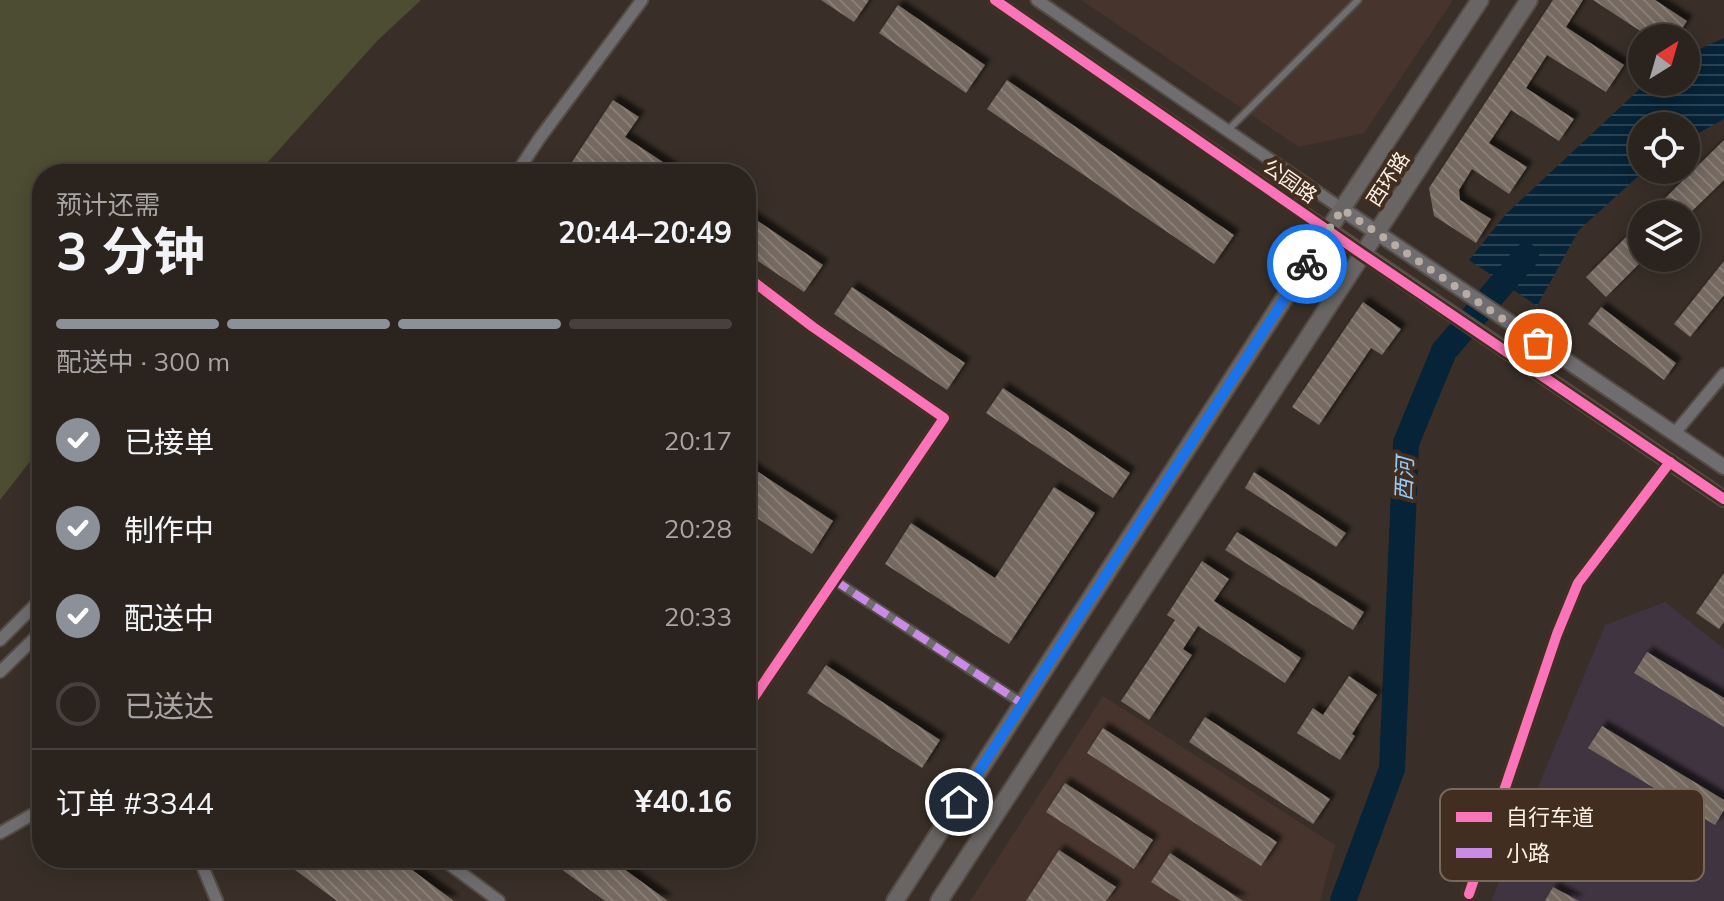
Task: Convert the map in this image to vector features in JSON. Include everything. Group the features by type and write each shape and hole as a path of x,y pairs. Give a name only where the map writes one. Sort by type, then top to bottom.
{"main road":[{"name":"西环路","path":"895,901 1480,0"},
{"name":"西环路","path":"939,901 1529,0"}],"street":[{"path":"523,164 642,0"},
{"name":"公园路","path":"995,0 1724,499"},
{"name":"公园路","path":"1037,0 1724,467"},
{"path":"756,284 944,418 756,694"},
{"path":"1674,434 1724,374"},
{"path":"1505,789 1557,634 1578,583 1670,462"},
{"path":"834,580 1023,704"},
{"path":"0,640 32,608"},
{"path":"0,672 32,641"},
{"path":"0,833 32,815"},
{"path":"203,868 217,901"},
{"path":"454,868 499,901"},
{"path":"1469,894 1473,881"}],"lane":[{"path":"1227,131 1358,0"}],"shaded area":[{"path":"1081,0 1453,0 1364,133 1299,147"},
{"path":"1665,602 1724,649 1724,901 1491,901 1499,881 1704,881 1704,789 1537,789 1605,625"},
{"path":"1103,696 1335,845 1320,901 970,901"}],"green space":[{"path":"0,0 421,0 378,40 266,164 32,164 32,459 0,500"}],"water":[{"path":"1724,38 1724,119 1700,132 1700,112 1628,112 1630,184 1579,230 1537,306 1469,260 1506,214 1632,96 1700,96 1700,49"}],"building":[{"path":"821,0 869,0 854,22"},
{"path":"1553,0 1583,0 1566,27 1624,65 1606,92 1547,55 1526,88 1574,119 1559,141 1511,110 1489,143 1527,167 1509,194 1472,169 1459,190 1460,200 1491,219 1476,243 1434,216 1429,188"},
{"path":"1593,0 1655,0 1687,21 1685,24 1630,24"},
{"path":"898,5 985,65 966,93 879,33"},
{"path":"1007,80 1234,235 1214,264 987,109"},
{"path":"613,100 639,117 625,137 666,164 607,163 571,164"},
{"path":"1724,140 1724,180 1700,203 1700,200 1663,200 1679,184 1700,184 1700,164"},
{"path":"756,220 823,265 804,292 756,260"},
{"path":"1628,235 1628,272 1631,272 1606,297 1586,277"},
{"path":"1724,261 1724,295 1690,337 1674,324"},
{"path":"852,287 965,363 947,390 834,314"},
{"path":"1363,302 1401,329 1382,355 1371,348 1319,425 1292,407"},
{"path":"1601,307 1676,363 1664,380 1588,324"},
{"path":"1003,388 1130,473 1113,498 986,413"},
{"path":"756,471 833,521 812,554 756,518"},
{"path":"1254,472 1346,533 1336,547 1245,488"},
{"path":"1054,487 1095,513 1009,644 885,564 911,523 995,578"},
{"path":"1237,532 1364,612 1353,630 1225,550"},
{"path":"1202,561 1229,579 1214,601 1301,658 1285,683 1198,626 1183,649 1192,655 1149,720 1121,701 1175,620 1167,615"},
{"path":"1724,573 1724,622 1719,629 1696,613"},
{"path":"1647,652 1724,698 1724,727 1634,673"},
{"path":"826,665 940,740 922,768 807,693"},
{"path":"1349,676 1377,695 1352,734 1355,736 1340,760 1297,733 1313,708 1323,715"},
{"path":"1205,717 1330,799 1313,824 1189,742"},
{"path":"1602,726 1724,800 1724,810 1715,825 1704,818 1704,789 1656,789 1588,748"},
{"path":"1103,728 1277,842 1261,866 1087,753"},
{"path":"1065,783 1153,840 1134,869 1046,812"},
{"path":"1059,850 1116,887 1106,901 1026,901"},
{"path":"1170,853 1243,901 1181,901 1151,882"},
{"path":"292,868 409,868 454,901 337,901"},
{"path":"560,868 623,868 668,901 605,901"},
{"path":"1553,887 1579,901 1545,901"}],"waterway":[{"name":"西河","path":"1343,901 1392,769 1406,443 1444,351 1526,256"}],"marked path":[{"path":"834,580 1023,704"}],"cycle path":[{"path":"995,0 1724,499"},
{"path":"756,284 944,418 756,694"},
{"path":"1505,789 1557,634 1578,583 1670,462"},
{"path":"1469,894 1473,881"}],"way so far":[{"path":"1307,264 1342,209 1538,343"}],"route":[{"path":"959,802 1307,264"}]}
